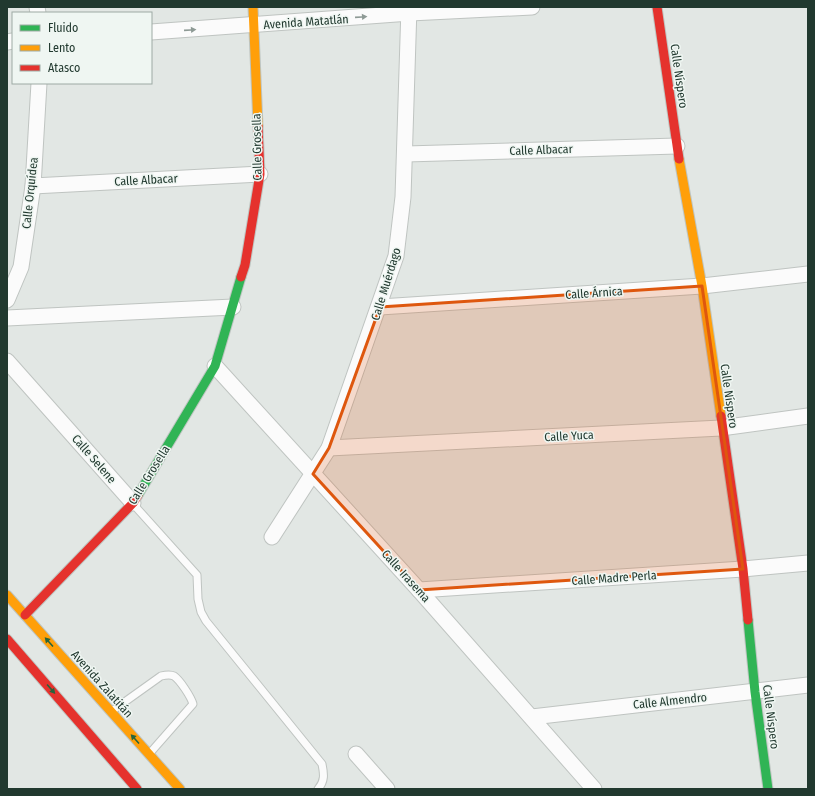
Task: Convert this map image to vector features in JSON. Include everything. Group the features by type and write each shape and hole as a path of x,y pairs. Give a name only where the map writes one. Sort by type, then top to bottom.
{"street":[{"name":"Calle Grosella","path":"25,615 133,504 215,366 245,265 260,174 253,7"},
{"name":"Avenida Matatlán","path":"152,32 254,26 410,10 532,7"},
{"name":"Calle Níspero","path":"657,7 677,146 702,286 721,428 743,569 755,692 768,789"},
{"name":"Calle Muérdago","path":"272,537 329,448 380,307 396,256 404,197 410,10"},
{"name":"Calle Orquídea","path":"7,300 21,267 33,186 39,84"},
{"name":"Calle Albacar","path":"406,154 677,146"},
{"name":"Calle Albacar","path":"33,186 260,174"},
{"name":"Calle Árnica","path":"380,307 702,286 808,274"},
{"path":"7,318 233,307"},
{"name":"Calle Selene","path":"7,361 133,504"},
{"name":"Calle Irasema","path":"215,366 419,590 594,789"},
{"name":"Calle Yuca","path":"329,448 721,428 808,416"},
{"name":"Calle Madre Perla","path":"419,590 743,569 808,563"},
{"name":"Avenida Zalatitán","path":"7,595 180,789"},
{"path":"7,639 137,789"},
{"name":"Calle Almendro","path":"532,717 808,686"},
{"path":"356,754 387,789"}],"lane":[{"name":"Calle Selene","path":"133,504 197,575 200,612 322,764 324,774 322,784 318,789"},
{"path":"110,712 161,676 167,674 174,676 192,698 193,704 149,755"}],"highlighted area":[{"path":"702,286 743,569 419,590 313,474 329,448 380,307"}],"traffic: fast":[{"path":"138,495 215,366 241,277"},
{"path":"748,620 755,692 768,789"}],"traffic: slow":[{"path":"253,7 258,126"},
{"path":"679,159 702,286 721,416"},
{"path":"7,595 180,789"}],"traffic: jam":[{"path":"657,7 679,159"},
{"path":"241,277 245,265 260,174 258,126"},
{"path":"721,416 743,569 748,620"},
{"path":"25,615 133,503 138,495"},
{"path":"7,639 137,789"}]}
